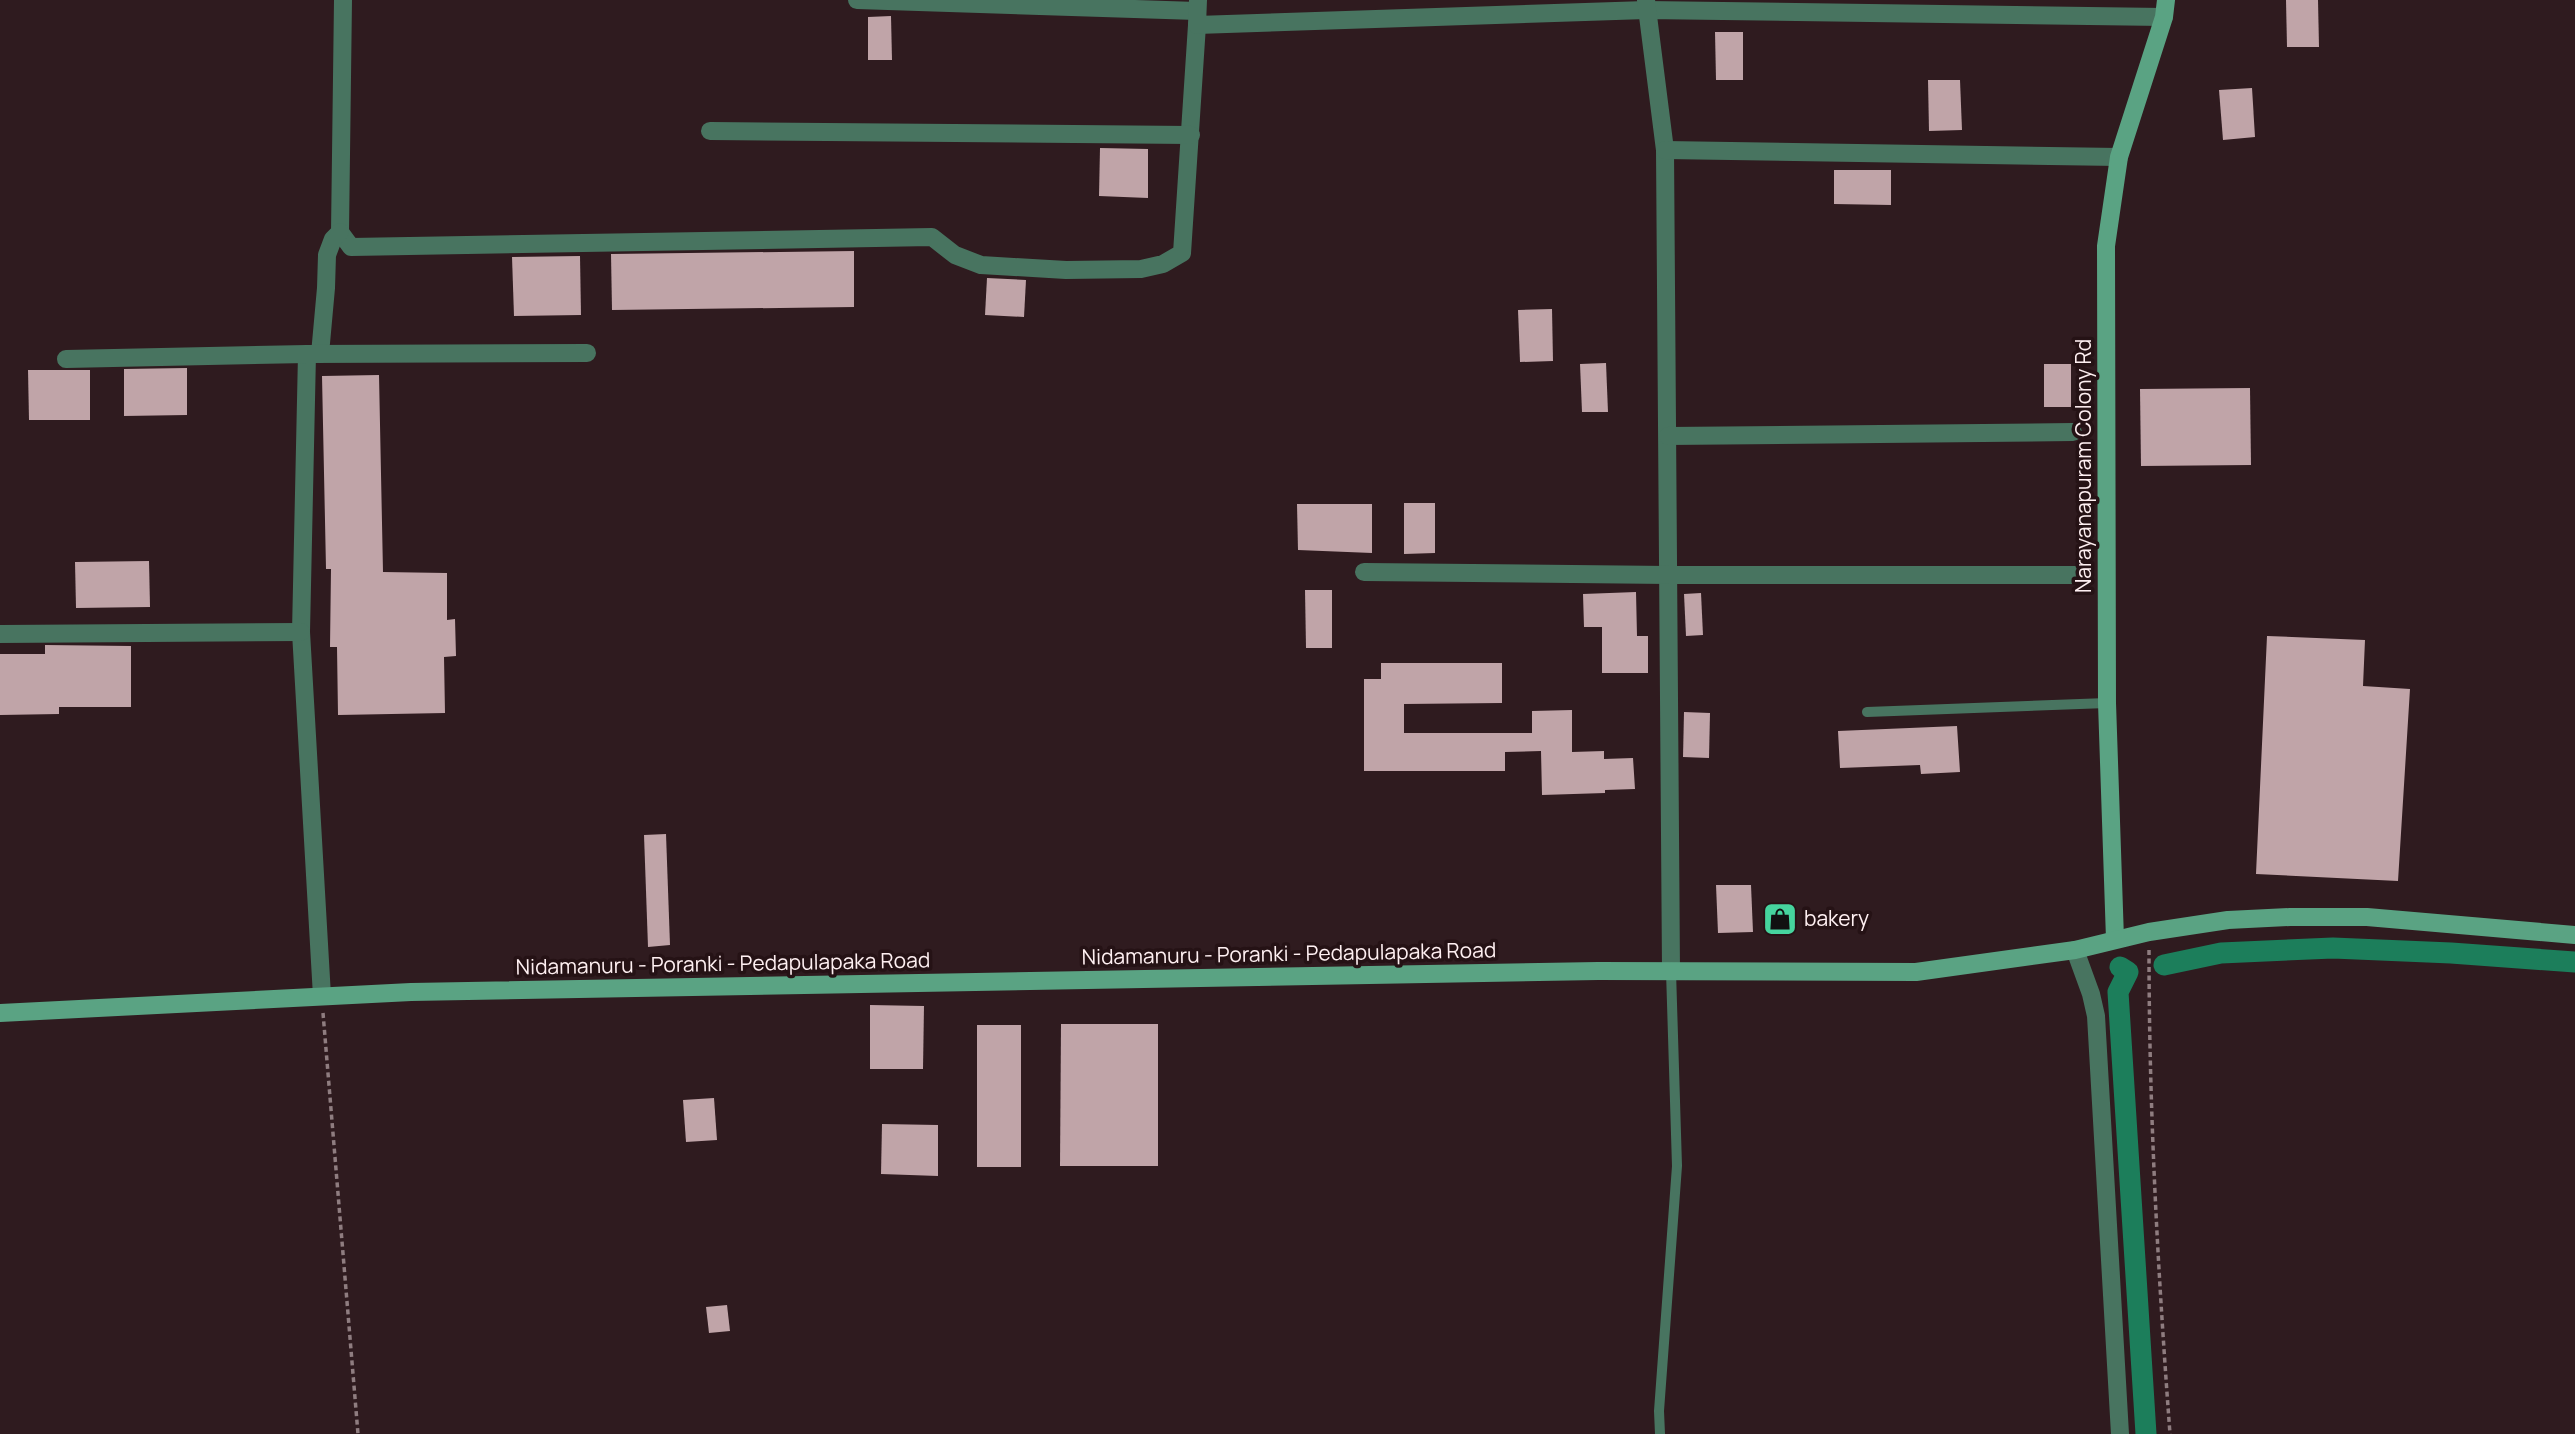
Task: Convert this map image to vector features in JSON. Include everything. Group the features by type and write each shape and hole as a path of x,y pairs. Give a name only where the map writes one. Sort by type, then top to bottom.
{"main road":[{"name":"Narayanapuram Colony Rd","path":"2115,939 2108,703 2106,246 2119,157 2165,9"},
{"name":"Nidamanuru - Poranki - Pedapulapaka Road","path":"0,1013 411,992 1671,971 1916,972 2075,950 2149,932 2228,920 2367,917 2575,935"}],"street":[{"path":"343,0 340,232 351,247 932,237 955,255 981,265 1066,270 1141,269 1163,264 1182,253 1197,12"},
{"path":"857,0 1197,12 1646,5 2165,9"},
{"path":"1646,5 1665,150 1671,971"},
{"path":"710,131 1191,135"},
{"path":"1665,150 2119,157"},
{"path":"322,996 301,632 313,354 327,255 333,239 340,232"},
{"path":"65,359 313,354 587,353"},
{"path":"1668,436 2073,432"},
{"path":"1364,572 2082,575"},
{"path":"0,634 301,632"},
{"path":"2075,950 2091,994 2095,1016 2120,1434"}],"lane":[{"path":"1867,712 2108,703"},
{"path":"1660,1434 1659,1411 1677,1166 1671,971"}],"path":[{"path":"2149,932 2149,1054 2162,1329 2170,1434"},
{"path":"322,996 358,1434"}],"building":[{"path":"2286,0 2318,0 2319,47 2287,47"},
{"path":"891,16 892,60 868,60 868,17"},
{"path":"1715,32 1743,32 1743,80 1716,80"},
{"path":"1928,80 1960,80 1962,130 1929,131"},
{"path":"2252,88 2255,137 2223,140 2219,90"},
{"path":"1100,148 1148,149 1148,198 1099,196"},
{"path":"1834,170 1891,170 1891,205 1834,204"},
{"path":"854,251 854,307 612,310 611,254"},
{"path":"580,256 581,315 514,316 512,257"},
{"path":"987,278 1026,280 1024,317 985,315"},
{"path":"1552,309 1553,361 1520,362 1518,310"},
{"path":"1606,363 1608,412 1582,412 1580,364"},
{"path":"2044,364 2071,364 2071,407 2044,407"},
{"path":"187,368 187,415 124,416 124,369"},
{"path":"28,370 90,370 90,420 29,420"},
{"path":"379,375 383,572 447,573 447,620 455,619 456,656 444,657 445,713 338,715 337,647 330,647 331,569 326,569 322,376"},
{"path":"2250,388 2251,465 2141,466 2140,389"},
{"path":"1404,503 1435,503 1435,553 1404,554"},
{"path":"1297,504 1372,504 1372,553 1298,550"},
{"path":"149,561 150,607 76,608 75,562"},
{"path":"1305,590 1332,590 1332,648 1306,648"},
{"path":"1636,592 1637,636 1648,636 1648,673 1602,673 1602,627 1584,627 1583,594"},
{"path":"1701,593 1703,635 1686,636 1684,594"},
{"path":"2267,636 2365,640 2363,686 2410,689 2398,881 2256,874"},
{"path":"45,645 131,646 131,707 59,707 59,714 0,715 0,654 45,654"},
{"path":"1381,663 1502,663 1502,703 1404,704 1404,733 1532,733 1532,711 1572,710 1572,752 1604,751 1604,759 1633,758 1635,789 1542,795 1541,751 1505,752 1505,771 1364,771 1364,679 1381,679"},
{"path":"1684,712 1710,713 1709,758 1683,757"},
{"path":"1957,726 1960,772 1921,774 1920,765 1840,768 1838,731"},
{"path":"666,834 670,945 648,947 644,835"},
{"path":"1716,885 1751,885 1753,932 1718,933"},
{"path":"870,1005 924,1006 923,1069 870,1069"},
{"path":"1061,1024 1158,1024 1158,1166 1060,1166"},
{"path":"977,1025 1021,1025 1021,1167 977,1167"},
{"path":"714,1098 717,1140 686,1142 683,1100"},
{"path":"882,1124 938,1125 938,1176 881,1174"},
{"path":"727,1305 730,1331 709,1333 706,1307"}],"waterway":[{"path":"2164,965 2221,953 2333,948 2575,962"},
{"path":"2120,967 2128,972 2118,992 2146,1434"}],"place":[{"name":"bakery","path":"1780,919"}]}
